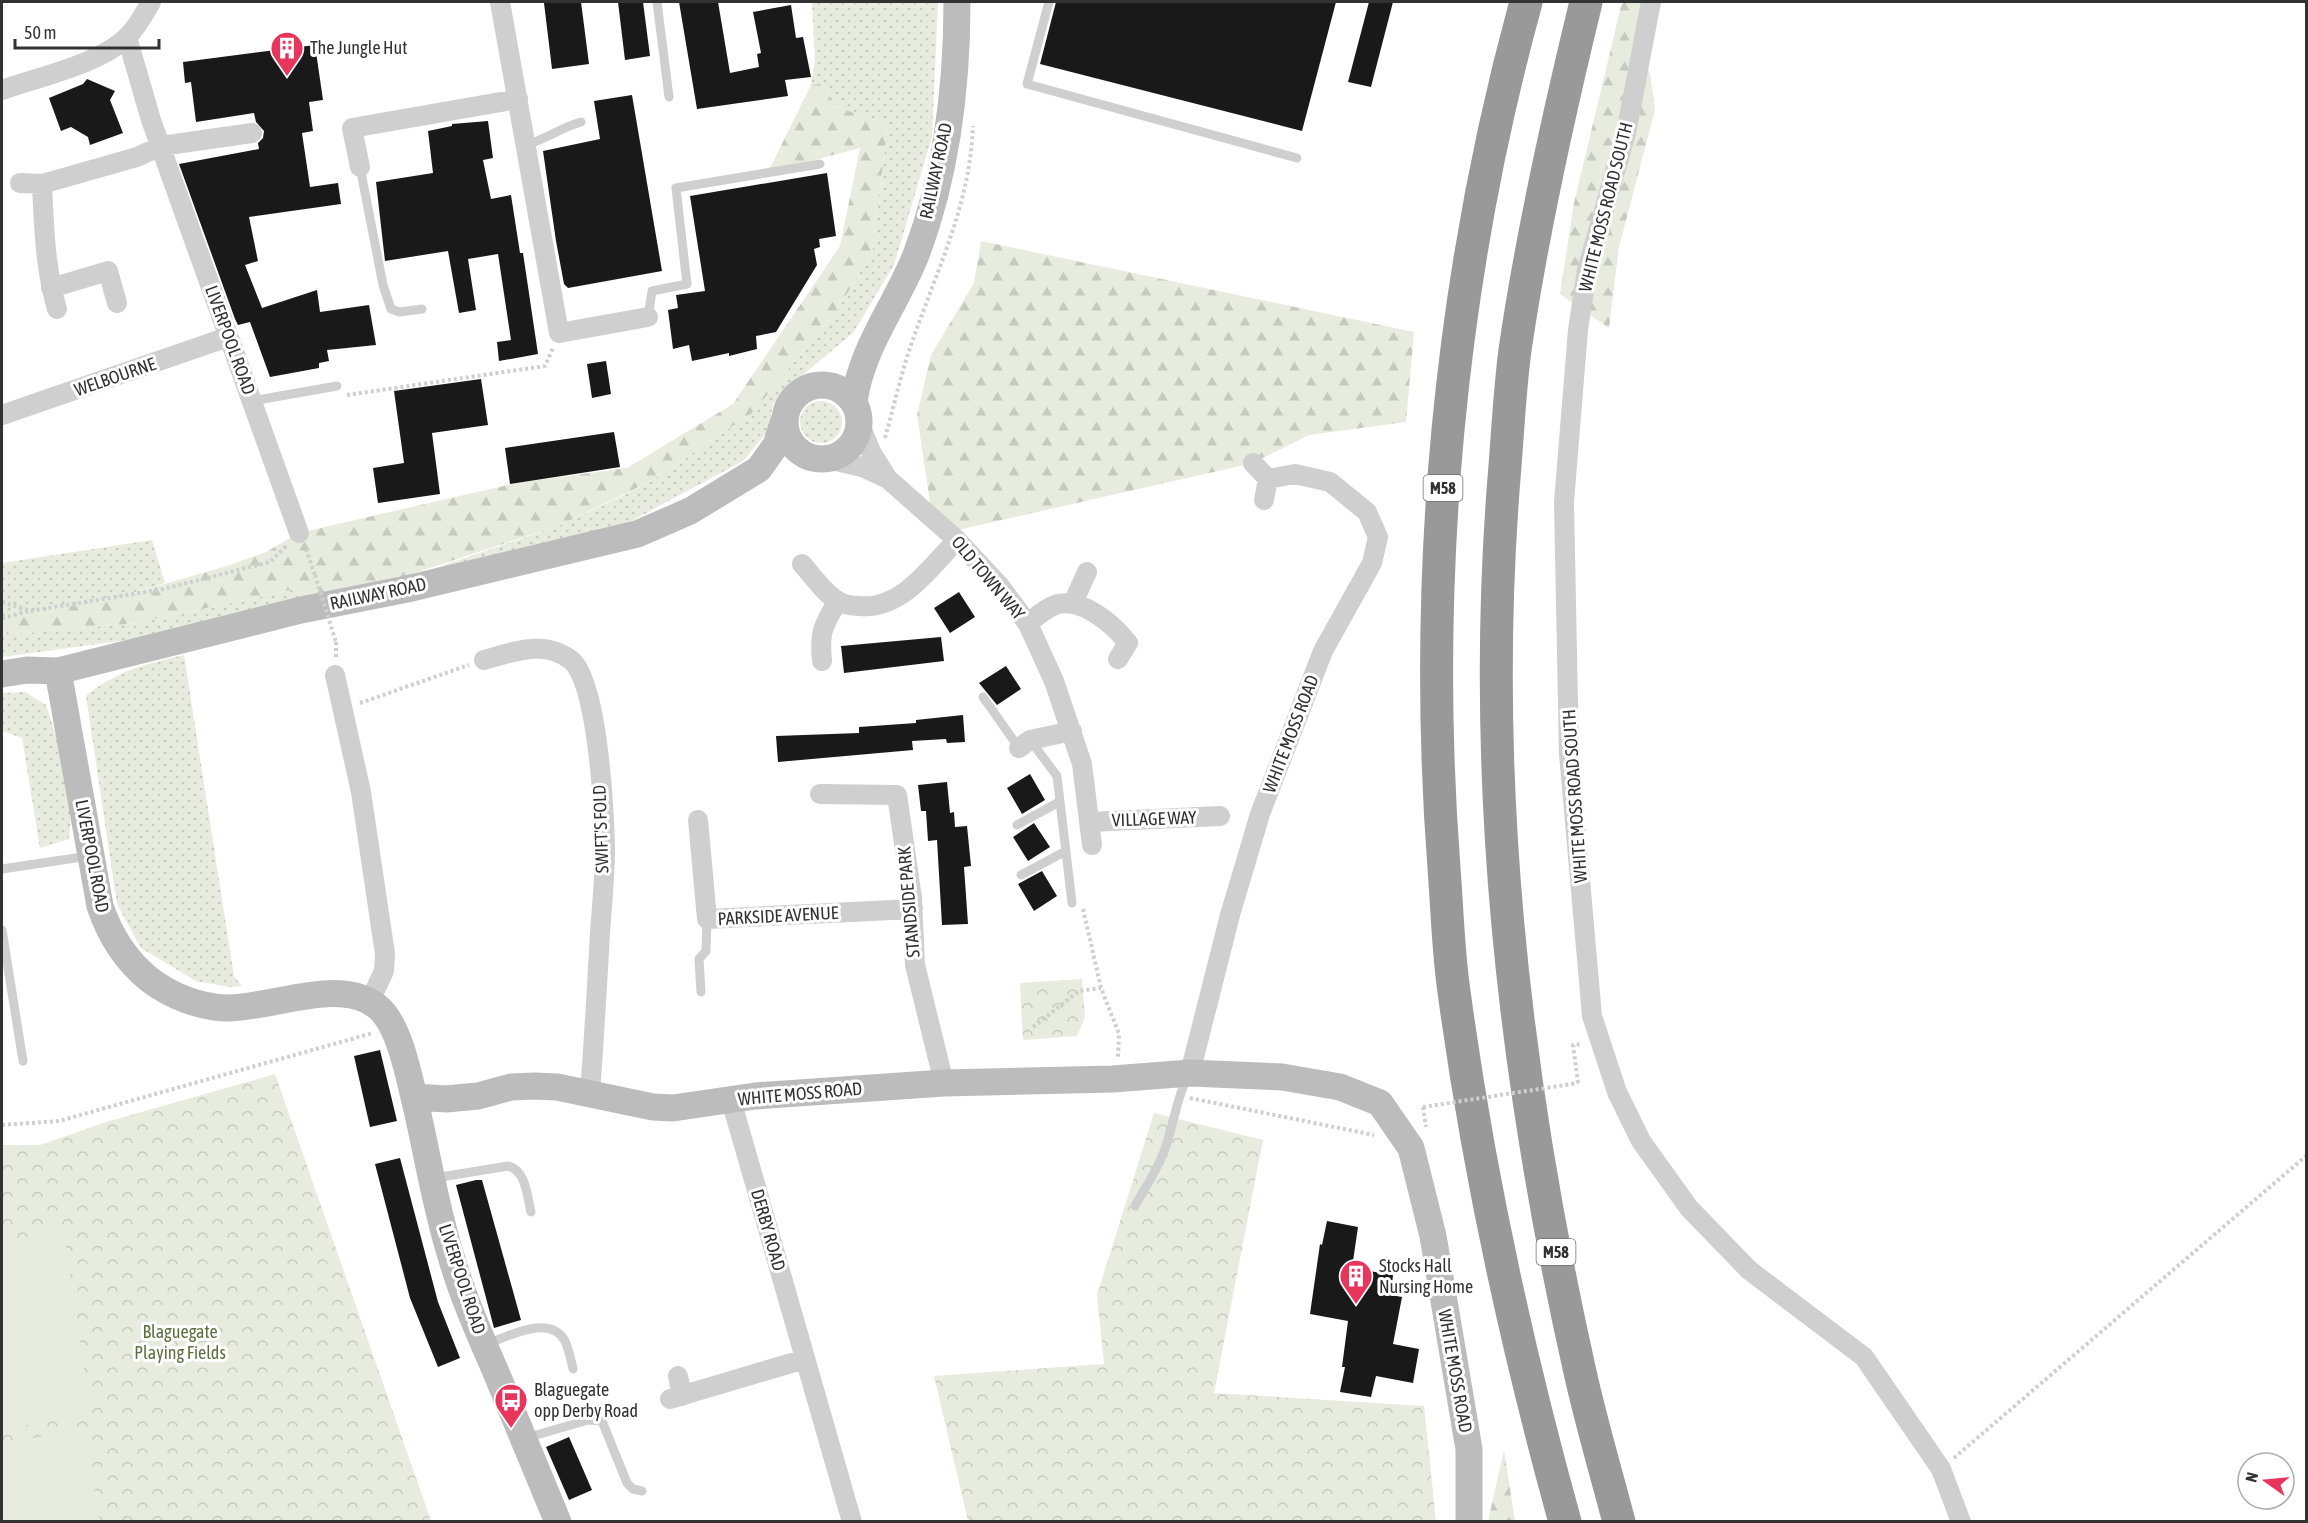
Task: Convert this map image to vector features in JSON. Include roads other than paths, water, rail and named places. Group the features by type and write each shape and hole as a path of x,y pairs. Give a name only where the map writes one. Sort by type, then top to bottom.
{"highway":[{"name":"M58","path":"1526,2 1508,69 1488,165 1464,299 1446,444 1437,621 1438,786 1453,981 1485,1188 1529,1393 1565,1521"},
{"name":"M58","path":"1586,2 1549,156 1515,352 1497,565 1496,778 1512,978 1542,1180 1580,1374 1619,1521"}],"main road":[{"name":"RAILWAY ROAD","path":"856,412 860,369 916,254 937,179 952,88 957,2"},
{"name":"RAILWAY ROAD","path":"815,385 860,349 878,330"},
{"path":"815,385 837,387 856,412 854,440 848,448 821,459 804,455 789,440 784,420 787,408 794,397 803,389 815,385"},
{"name":"RAILWAY ROAD","path":"2,674 27,670 58,670 301,610 407,589 637,534 690,511 744,480 769,457 784,420"},
{"name":"RAILWAY ROAD","path":"744,480 821,459"},
{"name":"LIVERPOOL ROAD","path":"58,670 100,906 109,931 132,963 168,991 193,1001 225,1008 328,994 351,994 370,1001 379,1008 393,1027 414,1097 450,1256 484,1345 558,1521"},
{"name":"WHITE MOSS ROAD","path":"414,1097 446,1099 478,1096 511,1087 535,1086 673,1108 755,1096 944,1083 1113,1078 1184,1085 1282,1077 1340,1087 1380,1103 1410,1148 1432,1236 1469,1449 1469,1521"}],"street":[{"path":"2,90 95,57 127,37 151,2"},
{"path":"500,2 559,333 648,317"},
{"name":"WHITE MOSS ROAD SOUTH","path":"1651,2 1628,122 1587,270 1578,330 1564,502 1569,754 1592,1016 1617,1092 1641,1141 1689,1208 1749,1270 1864,1357 1941,1469 1961,1521"},
{"name":"LIVERPOOL ROAD","path":"127,37 161,146 299,533"},
{"path":"360,167 352,128 518,99"},
{"path":"21,183 42,184 137,157 161,146 252,133"},
{"path":"42,184 44,239 51,288 57,309"},
{"path":"51,288 108,271 117,303"},
{"name":"WELBOURNE","path":"2,415 228,337"},
{"name":"OLD TOWN WAY","path":"856,412 871,452 888,479 957,540 999,585 1028,624 1054,681 1082,764 1092,845"},
{"name":"OLD TOWN WAY","path":"821,459 862,467 888,479"},
{"path":"1254,463 1268,479 1264,500"},
{"name":"WHITE MOSS ROAD","path":"1184,1085 1260,813 1323,651 1372,563 1377,537 1367,512 1330,482 1295,474 1268,479"},
{"path":"802,564 838,601 865,607 891,602 902,595 957,540"},
{"path":"1073,603 1087,572"},
{"path":"822,661 820,638 822,628 838,601"},
{"path":"1028,624 1043,611 1057,604 1073,603 1118,631 1130,647"},
{"name":"SWIFT'S FOLD","path":"484,660 523,650 537,648 550,650 572,661 579,670 590,699 596,734 605,848 590,1093"},
{"path":"335,675 361,792 385,954 384,971 370,1001"},
{"path":"1024,744 1072,731"},
{"name":"STANDSIDE PARK","path":"820,794 897,795 913,909 915,965 944,1083"},
{"name":"VILLAGE WAY","path":"1089,822 1220,816"},
{"name":"PARKSIDE AVENUE","path":"698,820 707,919 913,909"},
{"name":"DERBY ROAD","path":"731,1101 852,1521"},
{"path":"678,1376 676,1398 805,1359"}],"lane":[{"path":"657,2 669,97"},
{"path":"1049,2 1027,84 1298,158"},
{"path":"527,145 541,140 558,129 581,122"},
{"path":"648,317 652,291 687,284 676,188 820,164"},
{"path":"360,167 383,285 392,309 399,312 422,309"},
{"path":"252,401 337,386"},
{"path":"983,697 1024,744 1057,776 1072,903"},
{"path":"1017,825 1059,801"},
{"path":"1021,875 1065,850"},
{"path":"2,869 91,855"},
{"path":"701,992 699,959 705,951 707,919"},
{"path":"2,930 23,1061"},
{"path":"1135,1206 1167,1144 1184,1085"},
{"path":"433,1179 508,1166 515,1167 521,1173 531,1212"},
{"path":"484,1345 544,1326 555,1330 564,1340 573,1369"},
{"path":"524,1439 588,1420 602,1421 607,1426 627,1483 633,1490 642,1491"}],"place":[{"name":"The Jungle Hut","path":"287,77"},
{"name":"Stocks Hall Nursing Home","path":"1356,1305"},
{"name":"Blaguegate opp Derby Road","path":"511,1429"}],"park label":[{"name":"Blaguegate Playing Fields","path":"180,1342"}]}
